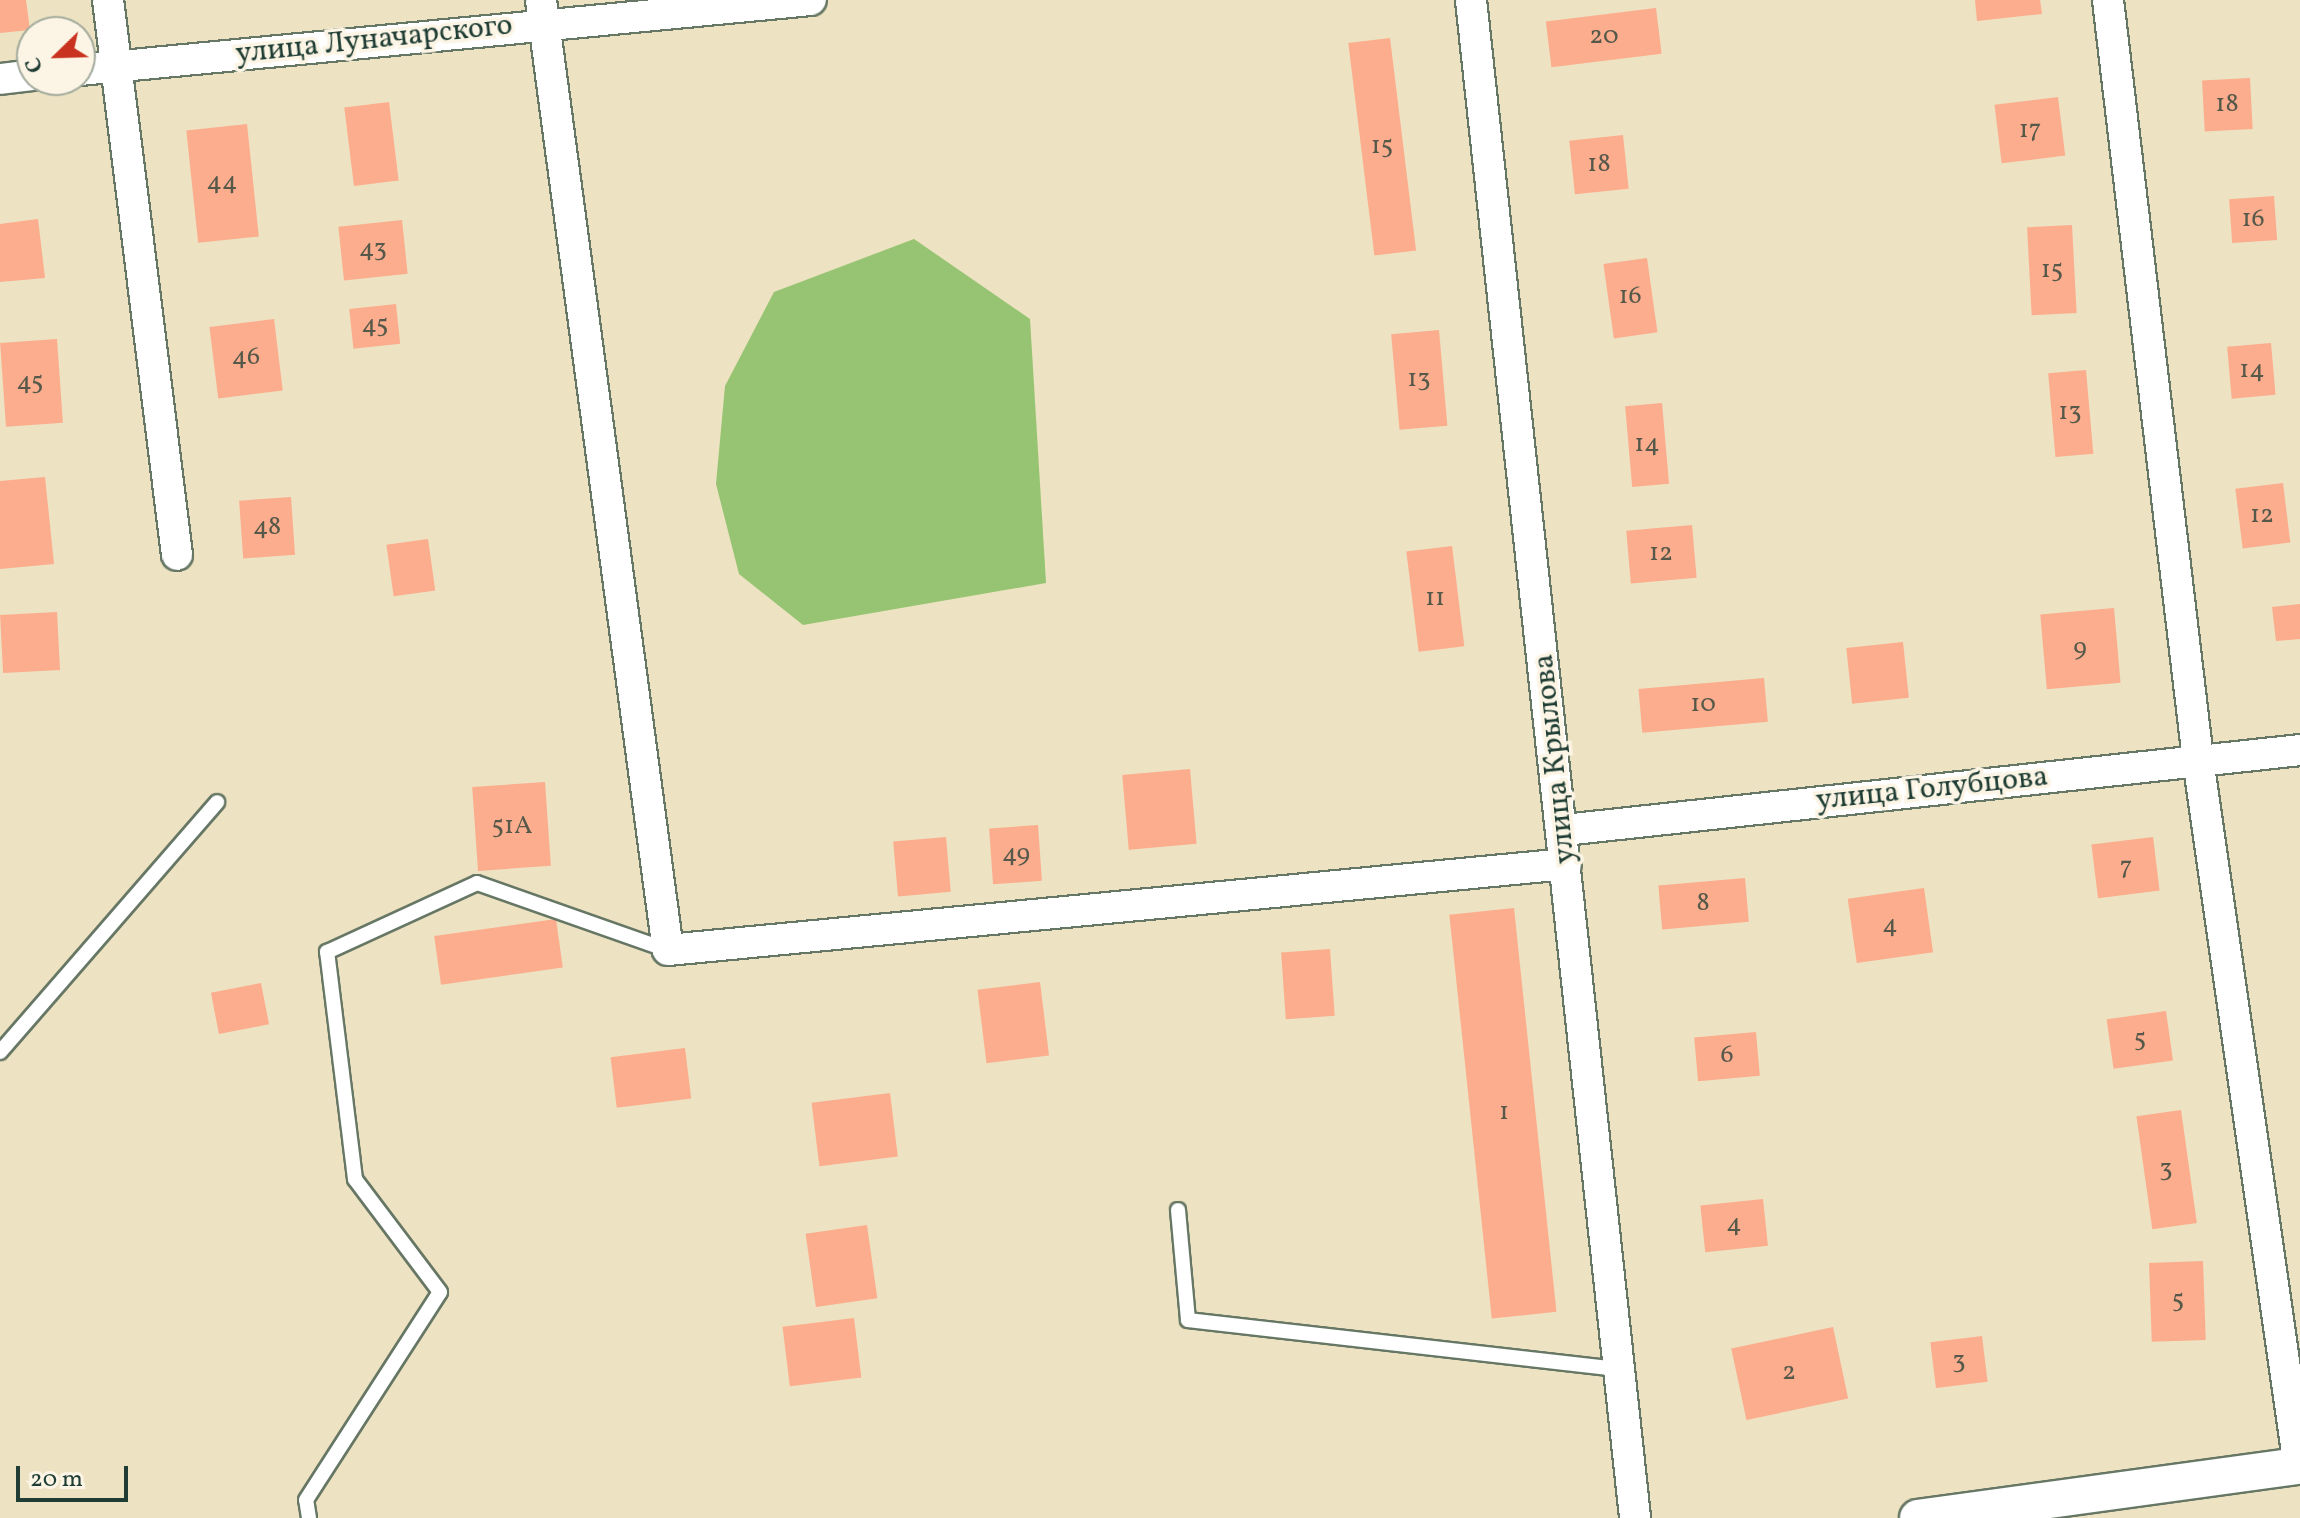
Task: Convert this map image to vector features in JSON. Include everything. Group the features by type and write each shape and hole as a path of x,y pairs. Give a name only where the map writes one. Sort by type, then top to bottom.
{"street":[{"path":"108,0 177,555"},
{"name":"улица Луначарского","path":"96,68 542,12 811,0"},
{"name":"улица Крылова","path":"1471,0 1564,830 1635,1518"},
{"path":"1918,1518 2300,1466 2198,759 2108,0"},
{"path":"542,12 668,950 1566,864"},
{"name":"улица Голубцова","path":"1564,830 2300,750"}],"lane":[{"path":"0,1052 217,802"},
{"path":"309,1518 306,1500 440,1292 355,1179 327,952 477,883 668,950"},
{"path":"1178,1210 1188,1320 1619,1369"}],"green space":[{"path":"914,239 1030,319 1046,583 803,625 739,574 716,484 725,386 774,292"}],"building":[{"path":"0,0 26,0 28,16 16,16 16,31 0,33"},
{"path":"1975,0 2040,0 2042,14 1977,21"},
{"path":"1656,8 1662,54 1551,67 1546,22"},
{"path":"1390,38 1416,250 1374,256 1348,43"},
{"path":"2250,78 2253,129 2205,131 2202,81"},
{"path":"2058,97 2065,156 2002,163 1994,105"},
{"path":"389,102 399,180 354,186 344,107"},
{"path":"247,124 259,236 198,243 186,130"},
{"path":"1623,135 1629,189 1575,194 1569,141"},
{"path":"2274,196 2277,240 2232,243 2229,199"},
{"path":"38,219 45,278 0,282 0,224"},
{"path":"402,220 408,274 344,280 338,227"},
{"path":"2072,225 2077,313 2032,315 2027,227"},
{"path":"1647,258 1657,332 1614,338 1603,264"},
{"path":"396,304 400,344 353,349 349,309"},
{"path":"274,319 283,390 218,398 209,327"},
{"path":"1439,330 1447,426 1400,430 1391,334"},
{"path":"57,339 63,423 6,427 0,343"},
{"path":"2271,343 2276,395 2232,399 2227,347"},
{"path":"2086,370 2093,454 2055,457 2048,373"},
{"path":"1662,403 1669,484 1632,487 1625,406"},
{"path":"45,477 54,564 0,569 0,481"},
{"path":"2283,483 2290,543 2243,548 2235,489"},
{"path":"291,497 295,555 243,558 239,501"},
{"path":"1692,525 1697,578 1631,584 1626,531"},
{"path":"428,539 435,590 394,596 386,545"},
{"path":"1452,546 1464,646 1419,652 1406,552"},
{"path":"2300,604 2300,639 2276,641 2272,607"},
{"path":"2114,608 2121,683 2047,689 2040,614"},
{"path":"57,612 60,670 3,673 0,615"},
{"path":"1903,642 1909,698 1852,704 1846,648"},
{"path":"1764,678 1768,722 1642,733 1638,689"},
{"path":"1190,769 1197,844 1129,850 1122,775"},
{"path":"545,782 551,866 478,871 472,787"},
{"path":"1038,825 1042,881 993,884 989,828"},
{"path":"946,837 951,892 898,896 893,842"},
{"path":"2153,837 2160,891 2098,898 2091,845"},
{"path":"1745,878 1749,922 1662,929 1658,886"},
{"path":"1924,888 1933,952 1857,963 1848,899"},
{"path":"1514,908 1556,1312 1492,1319 1449,915"},
{"path":"556,919 563,968 441,985 434,936"},
{"path":"1330,949 1335,1016 1286,1019 1281,952"},
{"path":"1040,982 1049,1055 986,1063 977,990"},
{"path":"261,983 269,1024 219,1034 211,993"},
{"path":"2166,1011 2173,1061 2114,1069 2107,1019"},
{"path":"1756,1032 1760,1076 1698,1081 1694,1037"},
{"path":"685,1048 691,1099 617,1108 611,1057"},
{"path":"890,1093 898,1157 819,1166 812,1103"},
{"path":"2181,1110 2197,1223 2152,1229 2136,1116"},
{"path":"1763,1199 1768,1246 1705,1252 1700,1206"},
{"path":"867,1225 877,1298 816,1307 806,1234"},
{"path":"2203,1261 2206,1340 2152,1342 2149,1263"},
{"path":"854,1318 861,1378 790,1386 783,1327"},
{"path":"1833,1327 1848,1398 1746,1420 1731,1349"},
{"path":"1982,1336 1988,1382 1936,1388 1930,1342"}]}
